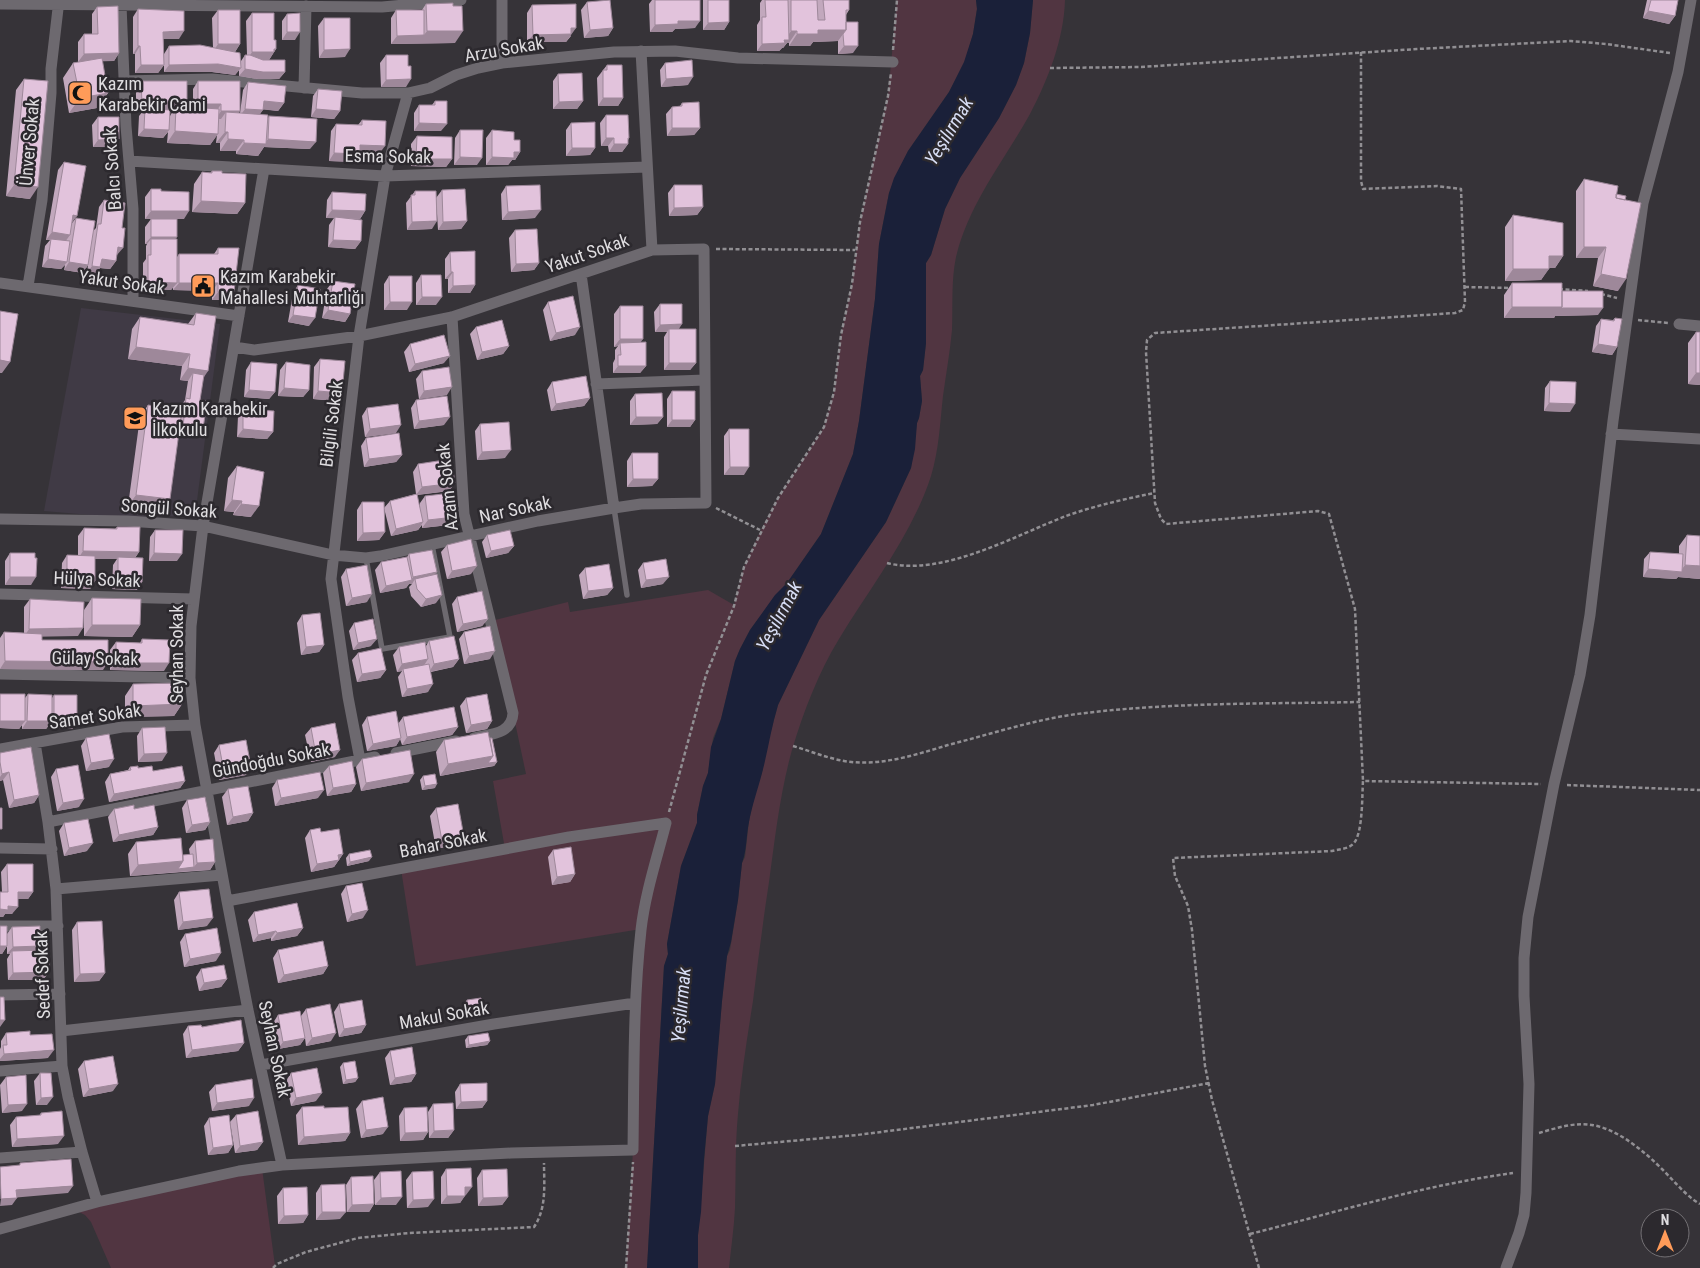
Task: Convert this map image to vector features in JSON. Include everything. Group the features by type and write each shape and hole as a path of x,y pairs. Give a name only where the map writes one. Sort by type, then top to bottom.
{"street":[{"path":"0,4 59,2 122,5 136,3 269,3 306,6 461,0"},
{"path":"502,0 502,63"},
{"path":"1506,1268 1524,1215 1527,1171 1530,1084 1524,996 1524,958 1528,917 1554,784 1580,675 1589,623 1611,434 1643,203 1678,72 1691,0"},
{"name":"Ünver Sokak","path":"28,286 42,200 51,93 51,70 59,2"},
{"name":"Balcı Sokak","path":"122,5 124,81 133,209 133,301"},
{"path":"304,88 306,6"},
{"path":"641,51 652,250"},
{"name":"Arzu Sokak","path":"124,81 212,79 362,93 408,94 430,88 456,75 502,63 614,52 675,51 747,58 893,62"},
{"name":"Bilgili Sokak","path":"360,760 348,697 331,579 359,336 385,176 408,94"},
{"name":"Esma Sokak","path":"129,161 385,176 647,167"},
{"name":"Seyhan Sokak","path":"264,169 193,599 190,678 195,725 222,875 248,1010 282,1166"},
{"name":"Yakut Sokak","path":"234,347 254,350 359,336 452,317 652,250 704,250"},
{"path":"704,250 706,503"},
{"path":"581,274 614,508"},
{"name":"Yakut Sokak","path":"0,283 240,316"},
{"name":"Azam Sokak","path":"452,317 464,514 513,713 511,724 501,732"},
{"path":"1679,324 1700,326"},
{"path":"596,384 705,380"},
{"path":"1611,434 1700,439"},
{"name":"Nar Sokak","path":"333,555 366,558 380,556 538,521 641,504 706,503"},
{"name":"Songül Sokak","path":"0,519 204,526 333,555"},
{"name":"Hülya Sokak","path":"0,594 193,599"},
{"name":"Gülay Sokak","path":"0,674 190,678"},
{"name":"Samet Sokak","path":"0,749 122,727 195,725"},
{"name":"Gündoğdu Sokak","path":"48,822 501,732"},
{"name":"Sedef Sokak","path":"35,743 52,849 56,889 62,1066 82,1152 97,1202"},
{"path":"0,1229 97,1202 239,1171 282,1166 544,1152 633,1150 635,1003 641,929 666,823"},
{"name":"Bahar Sokak","path":"227,901 569,838 666,823"},
{"path":"0,848 52,849"},
{"path":"56,889 222,875"},
{"path":"0,926 58,926"},
{"path":"0,995 60,994"},
{"name":"Makul Sokak","path":"261,1065 494,1024 635,1003"},
{"path":"61,1031 248,1010"},
{"path":"0,1071 62,1066"},
{"path":"0,1158 82,1152"}],"lane":[{"path":"614,508 627,594"},
{"path":"366,558 382,649 450,637 432,545"}],"path":[{"path":"666,823 706,675 734,606 744,567 760,530 778,498 824,427 834,392 841,336 852,284 866,189 888,96 893,62 897,0"},
{"path":"1050,68 1142,67 1361,52 1571,41 1649,49 1681,55"},
{"path":"1260,1268 1205,1066 1192,930 1186,900 1176,876 1173,858 1332,851 1346,848 1354,843 1359,833 1363,780 1355,609 1329,514 1318,511 1166,524 1161,519 1155,504 1154,493 1146,352 1147,340 1155,333 1455,313 1463,310 1465,287 1461,189 1437,186 1363,189 1361,181 1361,52"},
{"path":"704,250 856,250"},
{"path":"1465,287 1520,288"},
{"path":"1556,289 1590,292"},
{"path":"1598,294 1630,301"},
{"path":"1627,318 1679,324"},
{"path":"887,563 901,566 927,565 967,556 1068,516 1113,502 1154,493"},
{"path":"706,503 760,530"},
{"path":"793,746 845,761 873,761 902,758 1023,724 1074,714 1136,707 1191,704 1360,702"},
{"path":"1363,780 1554,784 1700,790"},
{"path":"735,1146 857,1136 1093,1105 1209,1083"},
{"path":"1528,1136 1564,1126 1592,1125 1616,1133 1647,1154 1690,1198 1700,1204"},
{"path":"626,1268 633,1150"},
{"path":"273,1268 277,1264 306,1252 358,1238 409,1233 534,1227 540,1218 543,1204 544,1152"},
{"path":"1250,1234 1418,1192 1490,1176 1527,1171"}],"shaded area":[{"path":"897,0 976,0 977,9 973,34 965,62 949,92 908,151 889,193 879,244 875,299 853,454 821,534 787,583 750,630 740,649 735,661 721,719 713,738 708,773 703,786 697,823 681,866 667,944 668,954 664,966 647,1268 626,1268 633,1150 641,929 416,966 401,869 505,849 493,781 526,774 491,621 568,602 570,612 708,590 734,605 744,567 761,530 778,498 824,427 834,392 841,335 852,284 860,222 888,96"},
{"path":"1033,0 1065,0 1062,29 1054,59 1037,101 978,200 969,218 956,257 953,284 952,330 938,446 931,476 923,498 902,540 839,639 818,678 792,750 778,816 744,1058 736,1137 735,1216 729,1268 698,1268 698,1235 708,1116 715,1084 727,956 730,950 749,821 756,789 762,773 766,749 778,705 819,620 886,522 911,468 922,401 920,376 923,370 926,343 926,263 931,255 945,209 960,178 999,118 1016,85 1024,63 1030,33"},
{"name":"Kazım Karabekir İlkokulu","path":"81,308 220,324 195,516 114,517 44,511"},
{"path":"262,1168 275,1266 273,1268 111,1268 91,1222 85,1215 73,1209"}],"water":[{"name":"Yeşilırmak","path":"976,0 1033,0 1030,33 1024,63 1016,85 999,118 960,178 945,209 931,255 926,263 926,343 923,370 920,376 922,401 911,468 886,522 819,620 778,705 750,816 738,900 727,956 715,1084 708,1116 704,1159 698,1235 698,1268 647,1268 664,966 668,954 667,944 681,866 697,823 703,786 708,773 711,747 721,719 735,661 740,649 750,630 775,595 787,583 821,534 853,454 875,299 879,244 889,193 894,178 908,151 949,92 964,62 973,34 977,9"}],"building":[{"path":"610,0 613,28 590,30 587,2"},
{"path":"655,0 700,0 700,21 678,21 678,24 655,25"},
{"path":"708,0 729,0 729,22 708,23"},
{"path":"765,0 788,0 789,40 784,40 785,43 762,44 762,17 766,17"},
{"path":"791,0 817,0 818,20 825,20 823,0 849,0 849,10 846,10 846,30 818,30 818,34 797,34 797,31 791,31"},
{"path":"1651,0 1678,0 1675,16 1648,11"},
{"path":"453,3 453,6 462,6 463,31 427,31 426,4"},
{"path":"576,4 576,28 571,28 571,34 533,35 532,5"},
{"path":"118,6 119,53 84,54 84,34 98,34 97,7"},
{"path":"138,9 184,11 184,31 163,32 164,65 141,65 140,46 138,46"},
{"path":"218,10 240,10 240,44 218,44"},
{"path":"396,10 424,10 424,35 397,36"},
{"path":"252,13 274,13 276,49 274,49 274,52 252,52"},
{"path":"300,13 300,32 287,32 287,14"},
{"path":"324,18 350,18 350,49 324,50"},
{"path":"846,22 858,22 858,46 844,46 843,34 846,30"},
{"path":"200,45 240,53 241,68 218,64 169,65 169,46"},
{"path":"245,55 263,60 285,60 285,72 263,72 245,69"},
{"path":"386,55 408,55 408,66 411,66 411,79 386,80"},
{"path":"102,58 108,93 80,98 73,63"},
{"path":"692,60 693,77 666,79 665,63"},
{"path":"607,65 622,65 623,98 603,98 603,70 607,70"},
{"path":"582,73 583,101 559,102 558,74"},
{"path":"24,79 48,81 38,187 14,185"},
{"path":"141,81 187,81 187,103 142,103"},
{"path":"198,81 240,81 240,111 221,111 221,104 198,104"},
{"path":"248,82 286,86 284,103 264,101 263,110 245,109"},
{"path":"318,89 342,91 340,111 316,109"},
{"path":"435,101 447,101 447,124 419,123 419,105 435,105"},
{"path":"699,102 700,128 672,128 672,107 682,106 682,103"},
{"path":"176,106 219,109 218,134 175,131"},
{"path":"145,108 170,110 169,130 144,129"},
{"path":"226,112 268,115 266,144 244,143 244,140 228,139 228,132 225,132"},
{"path":"606,115 628,115 628,144 614,144 614,138 606,138"},
{"path":"269,116 317,119 316,142 268,139"},
{"path":"98,117 119,117 119,139 98,140"},
{"path":"362,120 386,121 385,146 360,145 360,154 334,153 336,124 362,125"},
{"path":"595,122 595,148 572,148 571,123"},
{"path":"460,130 483,130 482,158 460,157"},
{"path":"492,130 514,132 514,140 520,140 520,152 514,152 514,158 492,157"},
{"path":"417,136 452,137 452,159 416,159"},
{"path":"64,162 86,166 77,216 73,215 70,235 52,232"},
{"path":"212,171 246,174 245,203 201,201 202,172 212,173"},
{"path":"1584,179 1618,186 1616,198 1641,203 1626,279 1601,274 1606,247 1584,247"},
{"path":"540,185 541,210 508,212 506,186"},
{"path":"674,185 702,185 703,207 674,208"},
{"path":"151,189 189,192 189,211 151,211"},
{"path":"465,189 467,221 443,222 442,190"},
{"path":"415,191 436,191 437,221 412,222 411,195 415,195"},
{"path":"332,192 366,194 365,211 332,210"},
{"path":"1616,194 1626,196 1625,200 1616,198"},
{"path":"104,200 125,203 122,228 125,228 123,248 118,247 116,261 102,259 100,267 92,266 98,224 101,224"},
{"path":"1513,215 1563,223 1563,256 1549,256 1549,269 1513,269"},
{"path":"335,217 362,220 361,241 333,240"},
{"path":"76,218 95,221 88,265 69,262"},
{"path":"151,219 177,219 177,237 151,237"},
{"path":"537,229 539,263 516,264 515,230"},
{"path":"51,239 70,241 67,262 48,259"},
{"path":"151,239 177,239 177,283 148,282 148,255 151,255"},
{"path":"218,248 239,248 234,292 218,292 218,283 179,283 179,254 218,254"},
{"path":"475,251 475,285 453,286 450,252"},
{"path":"421,275 441,275 442,297 422,297"},
{"path":"389,276 412,276 412,302 390,302"},
{"path":"333,281 355,284 350,314 328,310"},
{"path":"1512,283 1562,283 1562,307 1512,307"},
{"path":"298,285 320,289 315,318 293,315"},
{"path":"1562,291 1603,291 1603,308 1561,308"},
{"path":"573,296 580,327 556,333 548,302"},
{"path":"660,304 682,304 682,324 660,325"},
{"path":"620,306 643,306 643,339 620,339"},
{"path":"0,311 18,314 10,362 0,360"},
{"path":"196,313 216,316 208,371 188,368 190,354 136,347 140,317 194,325"},
{"path":"1615,318 1622,319 1617,347 1598,344 1601,319 1614,321"},
{"path":"502,320 509,346 482,352 476,327"},
{"path":"669,329 696,329 696,363 669,363"},
{"path":"1696,332 1700,332 1700,373 1696,373"},
{"path":"444,335 450,356 415,364 410,344"},
{"path":"646,342 646,366 618,366 618,355 621,355 620,343"},
{"path":"320,359 345,361 342,393 318,391"},
{"path":"251,362 277,364 275,392 249,390"},
{"path":"286,362 310,365 309,390 284,388"},
{"path":"449,367 452,387 424,391 422,371"},
{"path":"193,373 204,375 200,400 207,401 203,429 183,427 186,398 190,399"},
{"path":"586,376 590,398 556,404 552,382"},
{"path":"1550,381 1576,382 1575,404 1549,403"},
{"path":"672,391 695,391 695,420 672,420"},
{"path":"662,393 663,417 636,417 635,394"},
{"path":"447,396 450,417 419,421 416,400"},
{"path":"398,404 401,425 370,429 367,408"},
{"path":"148,405 182,410 170,499 136,495"},
{"path":"243,409 274,411 273,432 243,429"},
{"path":"509,422 511,450 482,452 480,424"},
{"path":"729,429 749,429 749,467 730,467"},
{"path":"399,433 402,455 369,459 366,438"},
{"path":"632,453 658,453 658,479 633,479"},
{"path":"451,459 455,483 422,487 418,464"},
{"path":"237,466 264,472 259,506 241,504 242,501 232,500"},
{"path":"452,493 455,517 428,520 425,496"},
{"path":"417,494 423,522 396,529 390,501"},
{"path":"362,502 384,502 385,532 363,533"},
{"path":"117,527 140,527 139,552 83,551 84,528 117,529"},
{"path":"155,530 183,530 182,554 154,553"},
{"path":"510,530 514,546 491,551 487,535"},
{"path":"1687,535 1700,536 1700,566 1685,565"},
{"path":"471,539 477,566 452,571 447,545"},
{"path":"432,550 437,572 413,577 409,554"},
{"path":"1650,552 1683,554 1682,572 1648,569"},
{"path":"10,553 35,553 35,558 37,558 36,577 10,577"},
{"path":"67,555 95,556 95,581 67,581"},
{"path":"118,557 143,558 142,582 118,582"},
{"path":"407,557 412,580 386,586 381,562"},
{"path":"666,559 669,577 646,580 643,563"},
{"path":"609,564 613,588 588,591 585,568"},
{"path":"367,565 372,594 352,598 346,569"},
{"path":"437,574 442,595 426,599 417,589 415,579"},
{"path":"482,591 488,619 463,624 457,597"},
{"path":"92,598 141,599 140,625 92,625"},
{"path":"30,599 84,602 83,628 29,629"},
{"path":"320,613 324,645 306,647 302,615"},
{"path":"373,619 377,639 358,643 354,623"},
{"path":"490,626 495,651 469,656 464,632"},
{"path":"4,632 42,634 42,640 108,640 108,662 5,661"},
{"path":"454,636 459,659 434,664 429,641"},
{"path":"142,639 170,640 169,663 116,663 116,642 142,643"},
{"path":"425,642 428,659 402,664 399,647"},
{"path":"381,648 386,670 362,674 358,653"},
{"path":"429,664 433,684 407,689 403,669"},
{"path":"181,683 182,704 133,706 133,684"},
{"path":"0,694 25,694 25,721 0,721"},
{"path":"28,694 52,695 52,721 27,721"},
{"path":"487,694 492,721 471,725 466,698"},
{"path":"54,695 77,695 77,721 54,721"},
{"path":"454,707 458,727 407,737 403,717"},
{"path":"396,711 401,738 373,744 367,717"},
{"path":"335,723 340,750 316,755 311,728"},
{"path":"165,727 167,753 144,754 142,728"},
{"path":"488,732 493,756 448,764 444,740"},
{"path":"109,734 114,759 91,763 86,738"},
{"path":"490,738 492,738 497,762 488,763 493,756"},
{"path":"246,740 251,767 224,772 219,745"},
{"path":"31,747 39,795 14,800 9,772 2,774 0,753"},
{"path":"410,750 414,774 366,783 362,759"},
{"path":"352,761 356,784 333,788 329,766"},
{"path":"78,765 84,799 63,803 56,769"},
{"path":"138,766 138,768 152,766 153,771 182,766 185,781 114,794 110,774 131,770 130,767"},
{"path":"320,772 324,790 281,798 277,780"},
{"path":"435,774 437,784 425,786 423,776"},
{"path":"248,786 253,813 233,817 228,789"},
{"path":"205,797 210,822 192,825 187,800"},
{"path":"458,804 464,837 442,841 436,808"},
{"path":"134,805 134,809 154,805 158,827 119,835 114,809"},
{"path":"0,808 2,808 2,829 0,829"},
{"path":"88,819 93,843 69,848 64,823"},
{"path":"320,828 321,832 339,829 343,854 338,855 339,860 317,864 310,830"},
{"path":"181,838 183,861 138,865 136,842"},
{"path":"213,839 215,862 197,863 195,841"},
{"path":"571,847 575,874 557,877 553,850"},
{"path":"370,850 372,857 350,862 349,854"},
{"path":"193,854 194,867 178,869 183,861 183,855"},
{"path":"7,864 33,864 33,892 18,892 18,907 8,906 8,910 0,909 0,892 8,892"},
{"path":"362,883 368,910 352,914 346,886"},
{"path":"209,889 213,918 183,922 179,892"},
{"path":"297,903 303,928 258,935 254,912"},
{"path":"102,921 105,973 80,974 77,922"},
{"path":"0,926 7,926 7,946 0,946"},
{"path":"40,926 40,946 13,947 12,927"},
{"path":"217,928 221,953 190,959 185,934"},
{"path":"323,941 328,966 284,975 278,950"},
{"path":"46,950 47,959 49,959 49,972 13,973 12,951"},
{"path":"224,965 227,979 204,983 201,969"},
{"path":"0,997 4,997 5,1020 0,1020"},
{"path":"481,998 483,1010 468,1012 467,1000"},
{"path":"362,1000 366,1025 344,1029 339,1004"},
{"path":"330,1004 336,1033 312,1038 306,1009"},
{"path":"300,1011 305,1038 283,1042 278,1015"},
{"path":"241,1020 244,1043 192,1050 188,1026 201,1025 202,1027"},
{"path":"30,1031 30,1035 52,1034 54,1050 4,1054 3,1045 7,1045 6,1033"},
{"path":"488,1033 490,1041 469,1045 468,1036"},
{"path":"412,1047 416,1074 395,1078 390,1051"},
{"path":"113,1056 118,1084 89,1089 84,1061"},
{"path":"355,1061 358,1078 346,1080 343,1063"},
{"path":"317,1068 322,1093 296,1098 291,1073"},
{"path":"40,1073 51,1073 53,1097 41,1098"},
{"path":"26,1075 27,1104 8,1105 6,1077"},
{"path":"252,1079 254,1098 217,1103 215,1085"},
{"path":"487,1083 487,1101 461,1102 460,1084"},
{"path":"383,1097 388,1127 366,1130 362,1101"},
{"path":"453,1103 454,1130 434,1131 433,1104"},
{"path":"324,1106 324,1108 348,1107 350,1133 304,1137 302,1107"},
{"path":"427,1107 428,1132 405,1133 404,1108"},
{"path":"62,1111 64,1136 17,1139 16,1117"},
{"path":"258,1111 263,1142 240,1146 236,1115"},
{"path":"229,1115 233,1145 213,1148 209,1118"},
{"path":"71,1159 73,1186 16,1190 17,1198 1,1199 0,1167 20,1165 20,1163"},
{"path":"471,1168 472,1187 465,1187 465,1196 447,1196 446,1169"},
{"path":"507,1169 508,1197 483,1198 482,1170"},
{"path":"401,1171 402,1197 381,1198 380,1172"},
{"path":"433,1171 434,1199 413,1200 412,1172"},
{"path":"373,1176 374,1204 352,1205 351,1177"},
{"path":"345,1184 346,1212 322,1212 321,1185"},
{"path":"307,1187 308,1215 284,1216 283,1188"}],"place":[{"name":"Kazım Karabekir Cami","path":"80,93"},
{"name":"Kazım Karabekir Mahallesi Muhtarlığı","path":"203,286"},
{"name":"Kazım Karabekir İlkokulu","path":"135,418"}]}
